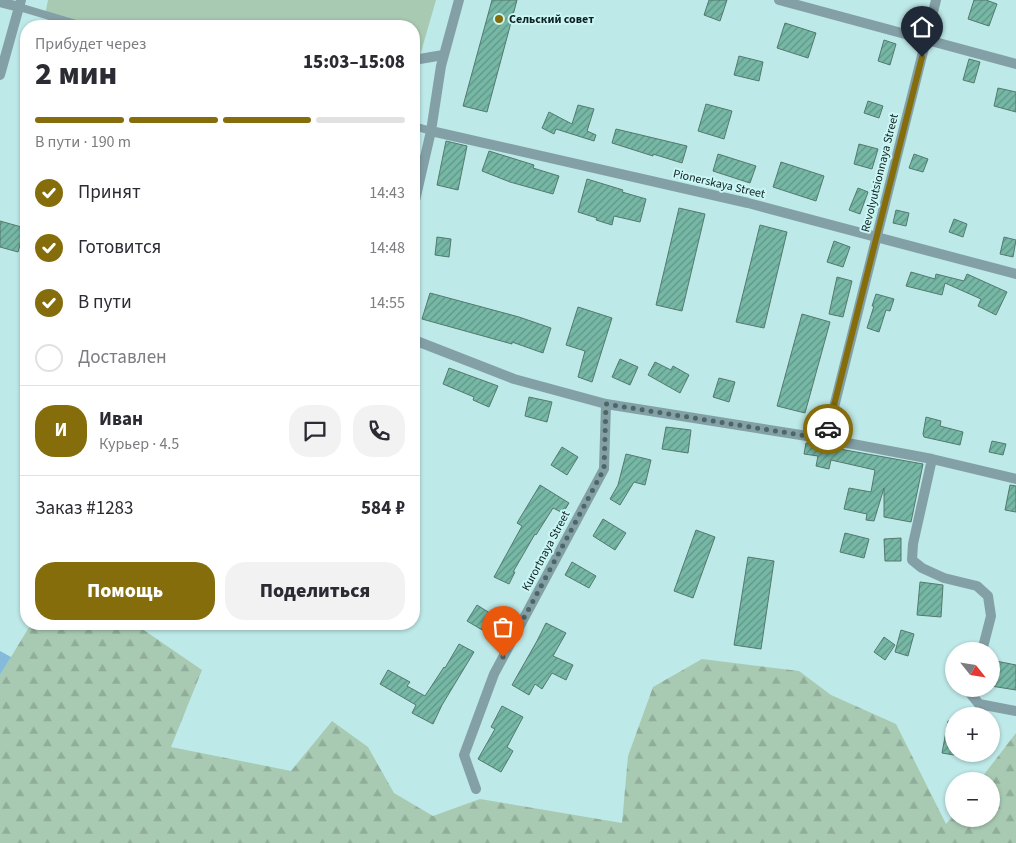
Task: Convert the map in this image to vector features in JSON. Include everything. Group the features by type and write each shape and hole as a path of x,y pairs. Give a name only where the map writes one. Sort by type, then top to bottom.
{"street":[{"path":"420,179 431,131 443,55 459,0"},
{"path":"779,0 1016,64"},
{"name":"Revolyutsionnaya Street","path":"826,439 936,0"},
{"path":"0,2 20,3 67,20"},
{"path":"0,75 20,3"},
{"path":"420,59 443,55"},
{"name":"Pionerskaya Street","path":"420,128 748,202 1016,274"},
{"path":"420,342 514,379 606,404 826,439 932,459 1016,480"},
{"name":"Kurortnaya Street","path":"476,789 464,755 494,674 604,469 606,404"},
{"path":"932,459 913,544 912,560 922,568 944,578 976,586 988,596 992,616 985,642"},
{"path":"974,698 978,704 1016,711"}],"green space":[{"path":"48,0 436,0 420,56 420,20 65,20 45,15"},
{"path":"27,630 144,630 202,670 171,747 291,771 332,721 368,747 394,793 433,816 480,799 622,823 628,756 653,687 702,659 799,671 831,695 896,724 945,822 945,827 1000,827 1000,772 986,772 994,762 1000,762 1000,754 1016,733 1016,843 0,843 0,675"}],"water":[{"path":"0,651 11,657 0,675"}],"building":[{"path":"492,0 517,0 487,112 463,106"},
{"path":"709,0 727,0 720,21 704,15"},
{"path":"974,0 986,0 997,4 989,26 968,19"},
{"path":"785,23 816,33 808,58 777,48"},
{"path":"884,40 896,44 890,65 878,61"},
{"path":"739,56 763,62 759,81 734,75"},
{"path":"969,59 980,62 974,83 963,80"},
{"path":"998,88 1016,92 1016,112 994,106"},
{"path":"868,101 883,106 879,118 864,113"},
{"path":"706,104 732,111 724,139 698,131"},
{"path":"578,105 594,109 587,131 596,135 594,141 556,129 554,134 542,128 549,112 572,124"},
{"path":"616,129 687,146 682,163 612,143"},
{"path":"446,141 467,146 458,190 437,185"},
{"path":"859,144 878,149 872,169 854,164"},
{"path":"489,151 534,165 533,168 559,176 553,194 510,182 482,171"},
{"path":"718,154 756,166 750,183 713,171"},
{"path":"914,154 928,159 923,172 909,168"},
{"path":"781,162 824,176 816,201 773,187"},
{"path":"587,179 646,199 640,222 614,216 612,225 578,212"},
{"path":"858,188 868,192 860,214 849,210"},
{"path":"679,208 705,214 682,311 656,305"},
{"path":"896,210 909,213 906,226 893,223"},
{"path":"954,219 967,224 963,237 949,232"},
{"path":"0,221 20,227 18,252 0,247"},
{"path":"760,225 787,232 764,328 736,322"},
{"path":"437,237 451,239 449,257 435,255"},
{"path":"1004,237 1016,240 1013,257 1000,254"},
{"path":"834,241 850,247 843,267 827,262"},
{"path":"911,272 935,279 936,274 964,281 967,274 1007,292 996,315 978,306 981,299 945,283 942,295 906,286"},
{"path":"837,277 852,281 843,317 829,314"},
{"path":"430,293 519,317 551,328 543,353 512,342 512,344 422,319"},
{"path":"876,294 894,299 890,311 886,310 879,332 867,328"},
{"path":"578,307 612,318 592,382 578,377 585,351 566,345"},
{"path":"802,314 830,322 805,413 777,406"},
{"path":"620,359 638,367 630,385 612,377"},
{"path":"655,362 671,370 673,366 689,375 680,393 648,375"},
{"path":"449,368 498,386 489,407 473,400 474,397 443,384"},
{"path":"719,378 735,382 729,402 713,397"},
{"path":"529,397 552,402 547,422 525,416"},
{"path":"926,417 941,421 940,426 963,432 960,445 924,437"},
{"path":"666,427 691,430 688,453 662,449"},
{"path":"992,441 1006,444 1003,455 989,452"},
{"path":"806,443 923,464 911,522 884,517 884,488 874,521 866,520 867,514 844,509 849,488 871,492 875,470 831,460 829,469 816,466 818,456 804,454"},
{"path":"562,447 578,457 567,475 551,465"},
{"path":"626,454 651,460 645,485 634,482 620,505 610,499 618,485"},
{"path":"540,485 569,503 563,513 553,508 513,572 515,572 509,584 494,577 522,526 517,523"},
{"path":"1010,485 1016,486 1016,512 1005,510"},
{"path":"603,519 626,533 615,550 593,536"},
{"path":"696,530 715,537 693,598 674,591"},
{"path":"845,533 869,539 864,558 840,552"},
{"path":"901,538 901,561 885,561 884,539"},
{"path":"748,557 774,561 761,649 734,645"},
{"path":"572,562 596,576 589,588 565,575"},
{"path":"920,582 943,585 941,617 917,615"},
{"path":"477,605 493,615 484,631 467,621"},
{"path":"546,623 566,633 553,656 573,665 566,680 552,673 542,689 535,684 529,695 512,685"},
{"path":"901,630 914,634 908,656 895,652"},
{"path":"884,637 895,645 885,660 874,652"},
{"path":"459,644 474,652 442,705 433,724 412,713 416,705 380,684 388,670 410,682 407,686 425,696"},
{"path":"1000,662 1016,665 1016,690 1000,687"},
{"path":"502,706 523,717 507,747 513,751 501,772 478,759 495,729 491,727"},
{"path":"945,737 945,754 942,753"}],"way so far":[{"path":"503,657 604,469 606,404 826,439 828,429"}],"place":[{"name":"Сельский совет","path":"499,19"}],"route":[{"path":"828,429 922,57"}]}
